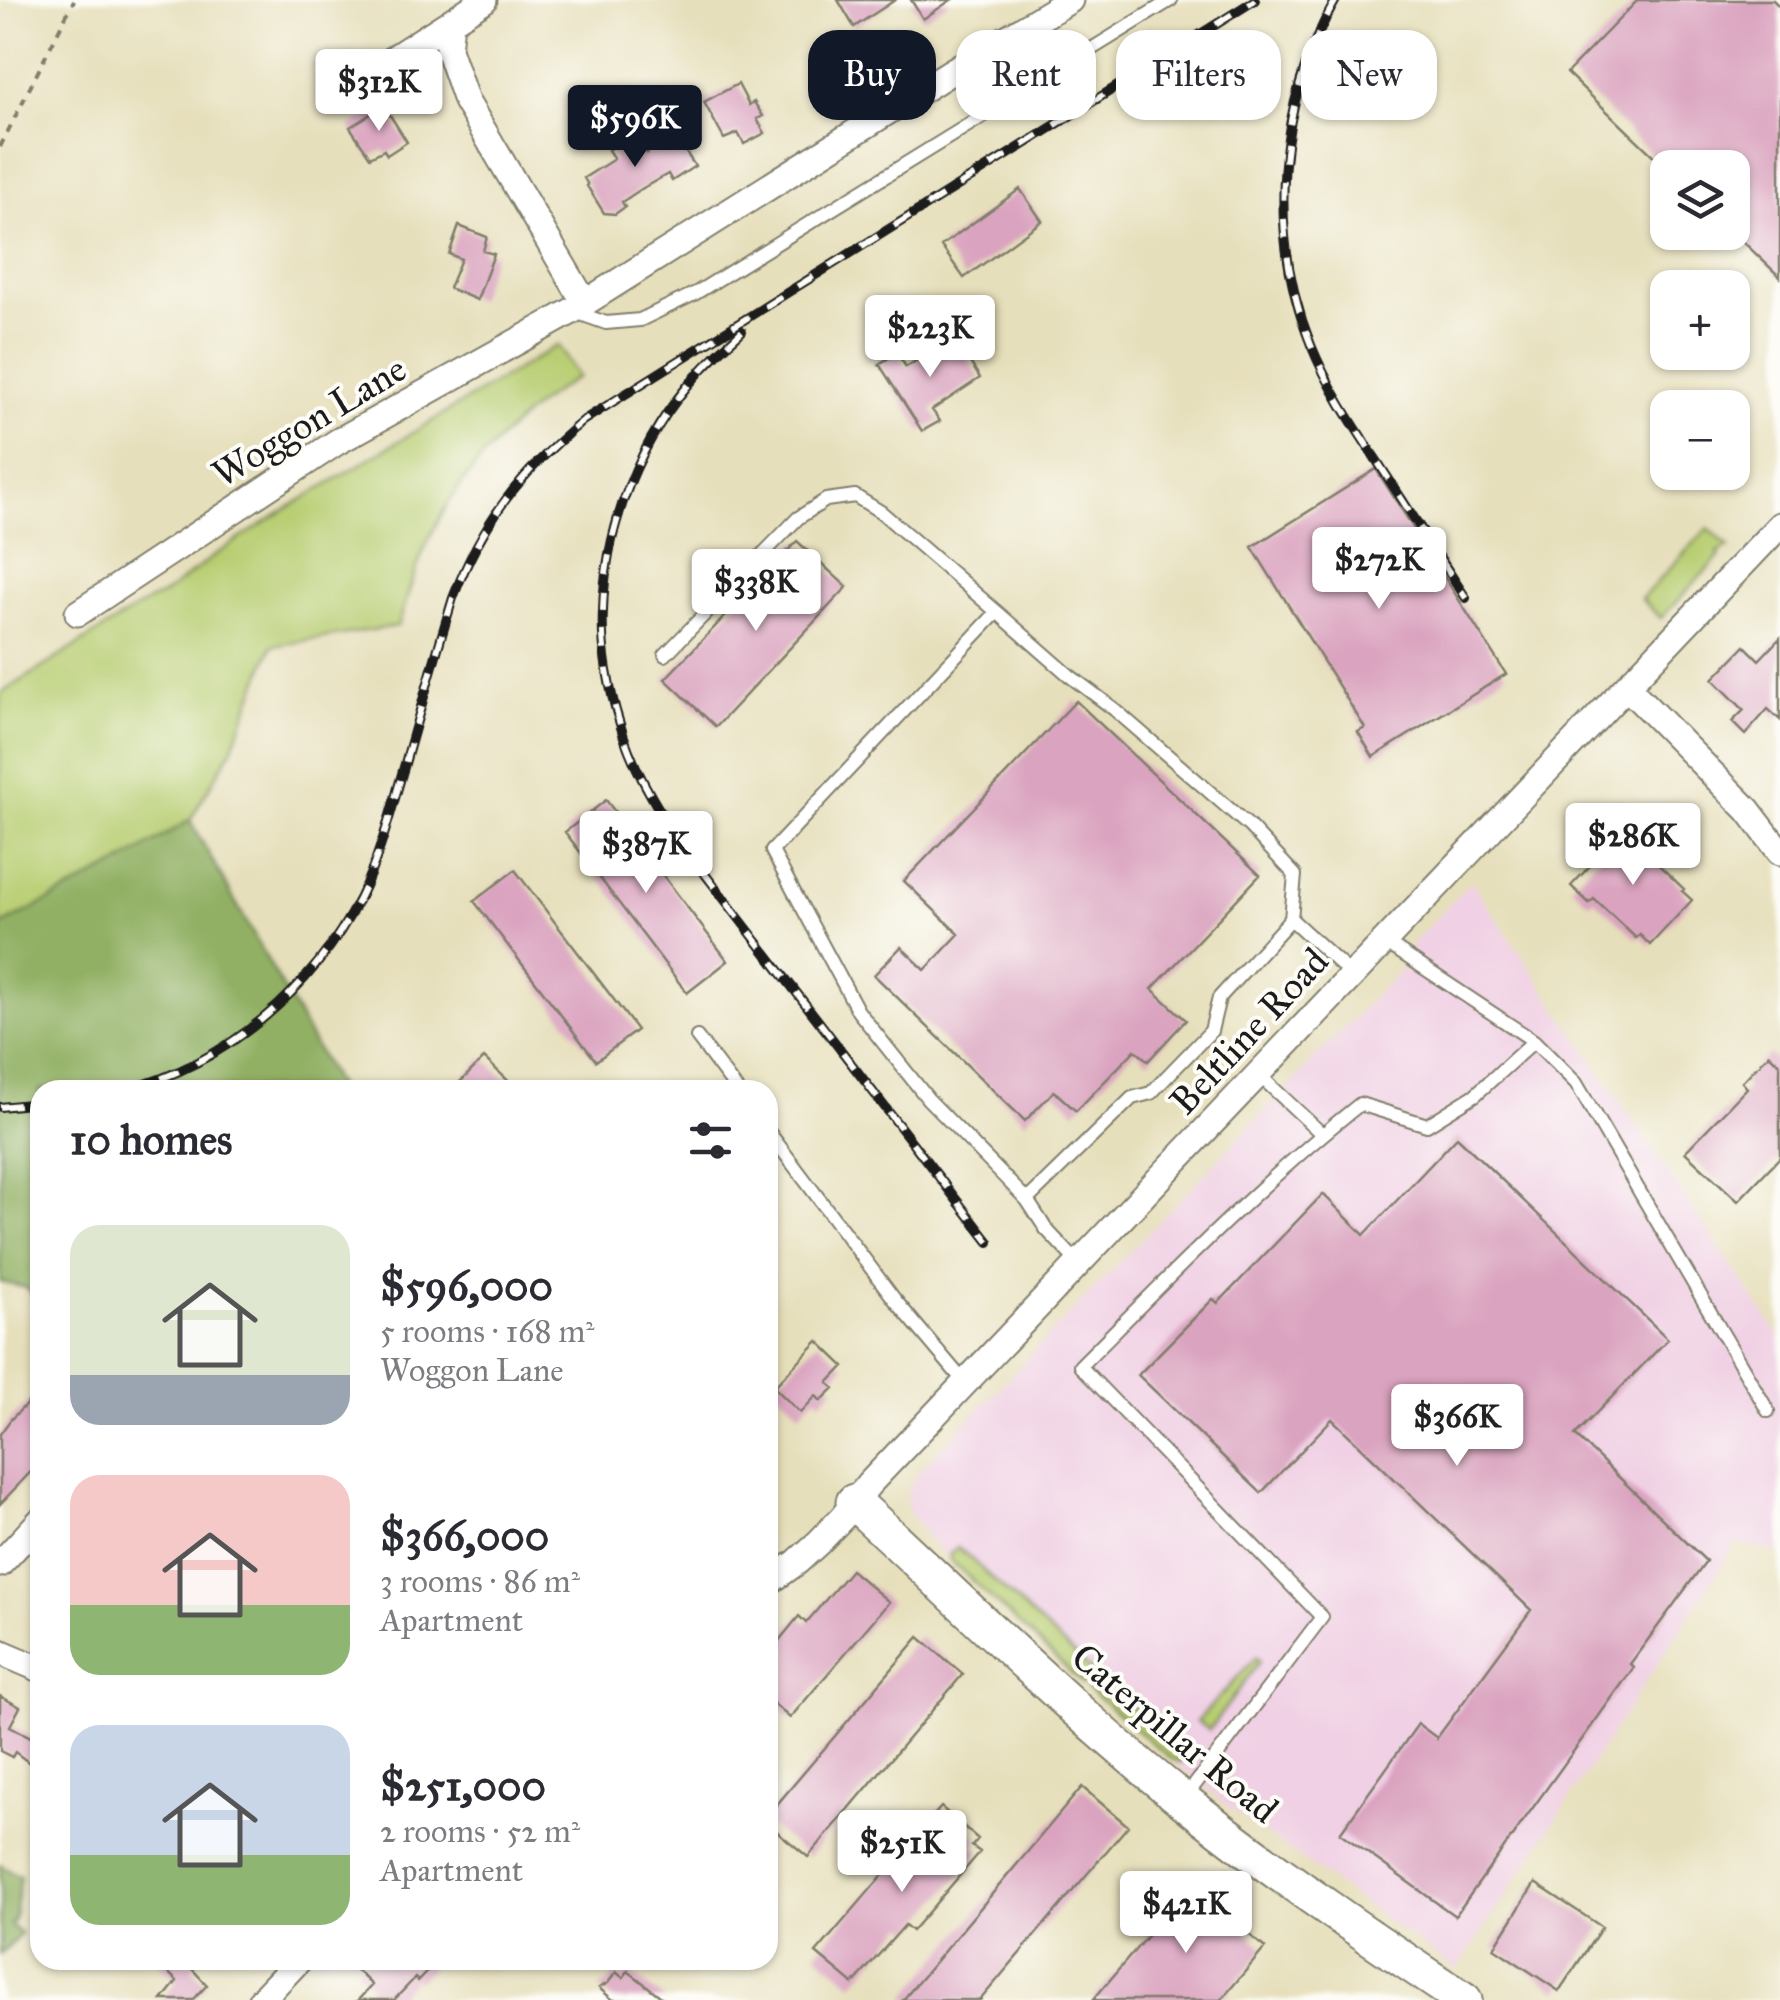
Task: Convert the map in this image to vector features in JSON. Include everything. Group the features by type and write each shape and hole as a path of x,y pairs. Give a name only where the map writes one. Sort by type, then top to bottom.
{"street":[{"path":"390,60 484,0"},
{"name":"Woggon Lane","path":"78,612 337,442 579,307 1070,0"},
{"path":"451,22 448,49 466,101 579,307"},
{"name":"Beltline Road","path":"778,1576 842,1518 1780,525"},
{"path":"1627,687 1748,810 1780,852"},
{"name":"Caterpillar Road","path":"854,1502 1021,1660 1184,1800 1315,1900 1464,2000"},
{"path":"0,1564 30,1532"},
{"path":"0,1652 30,1665"},
{"path":"261,2000 290,1970"}],"lane":[{"path":"579,307 606,323 640,320 696,293 1171,0"},
{"path":"664,656 798,518 826,500 855,496 882,512 1070,676 1114,708 1249,826 1296,875 1291,919 1218,998 1211,1031 1151,1093 1132,1098 1026,1200"},
{"path":"998,612 772,851 858,1011 928,1100 1026,1200 1046,1229 1079,1264"},
{"path":"1291,919 1353,976"},
{"path":"1386,942 1534,1041 1576,1083 1768,1411"},
{"path":"697,1037 729,1080"},
{"path":"1184,1800 1322,1616 1080,1366 1170,1276 1322,1134 1360,1104 1427,1124 1476,1095 1534,1041"},
{"path":"1259,1075 1322,1134"},
{"path":"778,1144 895,1300 966,1383"}],"path":[{"path":"0,147 74,0"}],"shaded area":[{"path":"1471,881 1780,1337 1780,1553 1736,1544 1457,1970 1232,1810 1143,1736 933,1544 909,1512 906,1500 916,1475 1414,955 1408,948"}],"green space":[{"path":"558,345 578,377 512,427 473,468 424,549 398,626 272,646 232,749 190,820 117,865 0,926 0,694 163,595 281,512"},
{"path":"1708,528 1729,547 1718,553 1720,556 1661,618 1641,599"},
{"path":"190,820 334,1080 30,1080 30,1291 0,1282 0,926 117,865"},
{"path":"958,1547 1093,1672 1083,1684 950,1560 950,1554"},
{"path":"1256,1657 1260,1661 1209,1730 1197,1721"},
{"path":"1096,1675 1191,1755 1187,1760 1171,1759 1087,1688"},
{"path":"0,1865 20,1876 14,1920 10,1924 21,1934 0,1955"}],"building":[{"path":"838,0 895,0 854,27"},
{"path":"911,0 951,0 923,19"},
{"path":"1638,0 1773,0 1780,7 1780,277 1750,248 1750,150 1650,153 1567,73"},
{"path":"738,84 749,105 754,102 763,116 757,119 765,133 744,144 738,133 724,139 704,102"},
{"path":"386,109 407,142 387,155 384,150 370,157 350,127 377,110 379,114"},
{"path":"629,127 647,153 675,136 695,166 672,181 668,174 643,188 622,202 625,207 615,214 604,213 584,178 614,159 608,150 614,146 610,140"},
{"path":"1020,189 1042,221 964,278 941,246"},
{"path":"459,226 487,237 483,251 494,254 477,300 449,288 461,259 449,254"},
{"path":"954,337 980,378 932,410 940,421 922,431 879,364 897,353 906,367"},
{"path":"1376,469 1506,674 1373,757 1358,732 1365,728 1252,547"},
{"path":"797,541 847,587 716,727 665,679"},
{"path":"1780,638 1780,720 1768,709 1745,735 1732,722 1744,710 1713,679 1745,646 1759,660"},
{"path":"1076,701 1260,875 1152,989 1186,1020 1148,1061 1135,1050 1076,1111 1054,1091 1025,1121 874,975 901,947 925,970 959,934 904,881"},
{"path":"606,800 728,961 687,993 565,832"},
{"path":"1627,827 1645,845 1642,849 1692,900 1650,945 1640,935 1636,938 1594,899 1589,903 1571,886"},
{"path":"515,870 637,1030 596,1061 474,901"},
{"path":"1769,1054 1780,1064 1780,1157 1738,1201 1685,1152 1747,1088 1742,1082"},
{"path":"484,1058 507,1080 462,1080"},
{"path":"1457,1137 1668,1339 1575,1435 1706,1561 1455,1916 1340,1833 1418,1724 1437,1738 1531,1610 1332,1419 1261,1493 1138,1375 1213,1299 1218,1303 1323,1194 1364,1235"},
{"path":"818,1341 844,1366 828,1383 834,1388 821,1401 816,1396 800,1413 778,1391 778,1383"},
{"path":"30,1401 30,1472 0,1504 0,1434"},
{"path":"851,1570 889,1602 790,1718 778,1708 778,1642 799,1616 806,1623"},
{"path":"919,1637 963,1674 808,1857 778,1832 778,1803"},
{"path":"0,1696 20,1707 10,1726 30,1737 30,1763 15,1752 12,1757 0,1751"},
{"path":"1082,1787 1128,1826 980,2000 903,2000"},
{"path":"941,1807 978,1839 972,1846 980,1852 912,1931 905,1925 853,1984 816,1953"},
{"path":"1535,1883 1602,1927 1559,1991 1494,1948"},
{"path":"1191,1884 1265,1948 1221,2000 1093,2000"},
{"path":"165,1970 193,1970 207,1985 193,2000 162,2000 177,1981"},
{"path":"356,1970 428,1970 394,2000 358,2000 372,1985"},
{"path":"628,1971 665,2000 613,2000 599,1988 616,1972 623,1978"}],"railway":[{"path":"156,1080 198,1062 263,1019 318,963 341,931 379,849 453,598 491,521 541,459 584,420 1255,0"},
{"path":"1336,0 1301,81 1284,170 1288,259 1297,303 1333,391 1466,598"},
{"path":"742,331 677,399 643,454 619,515 605,579 603,625 616,711 636,767 674,834 989,1242"},
{"path":"0,1107 30,1104"}]}
